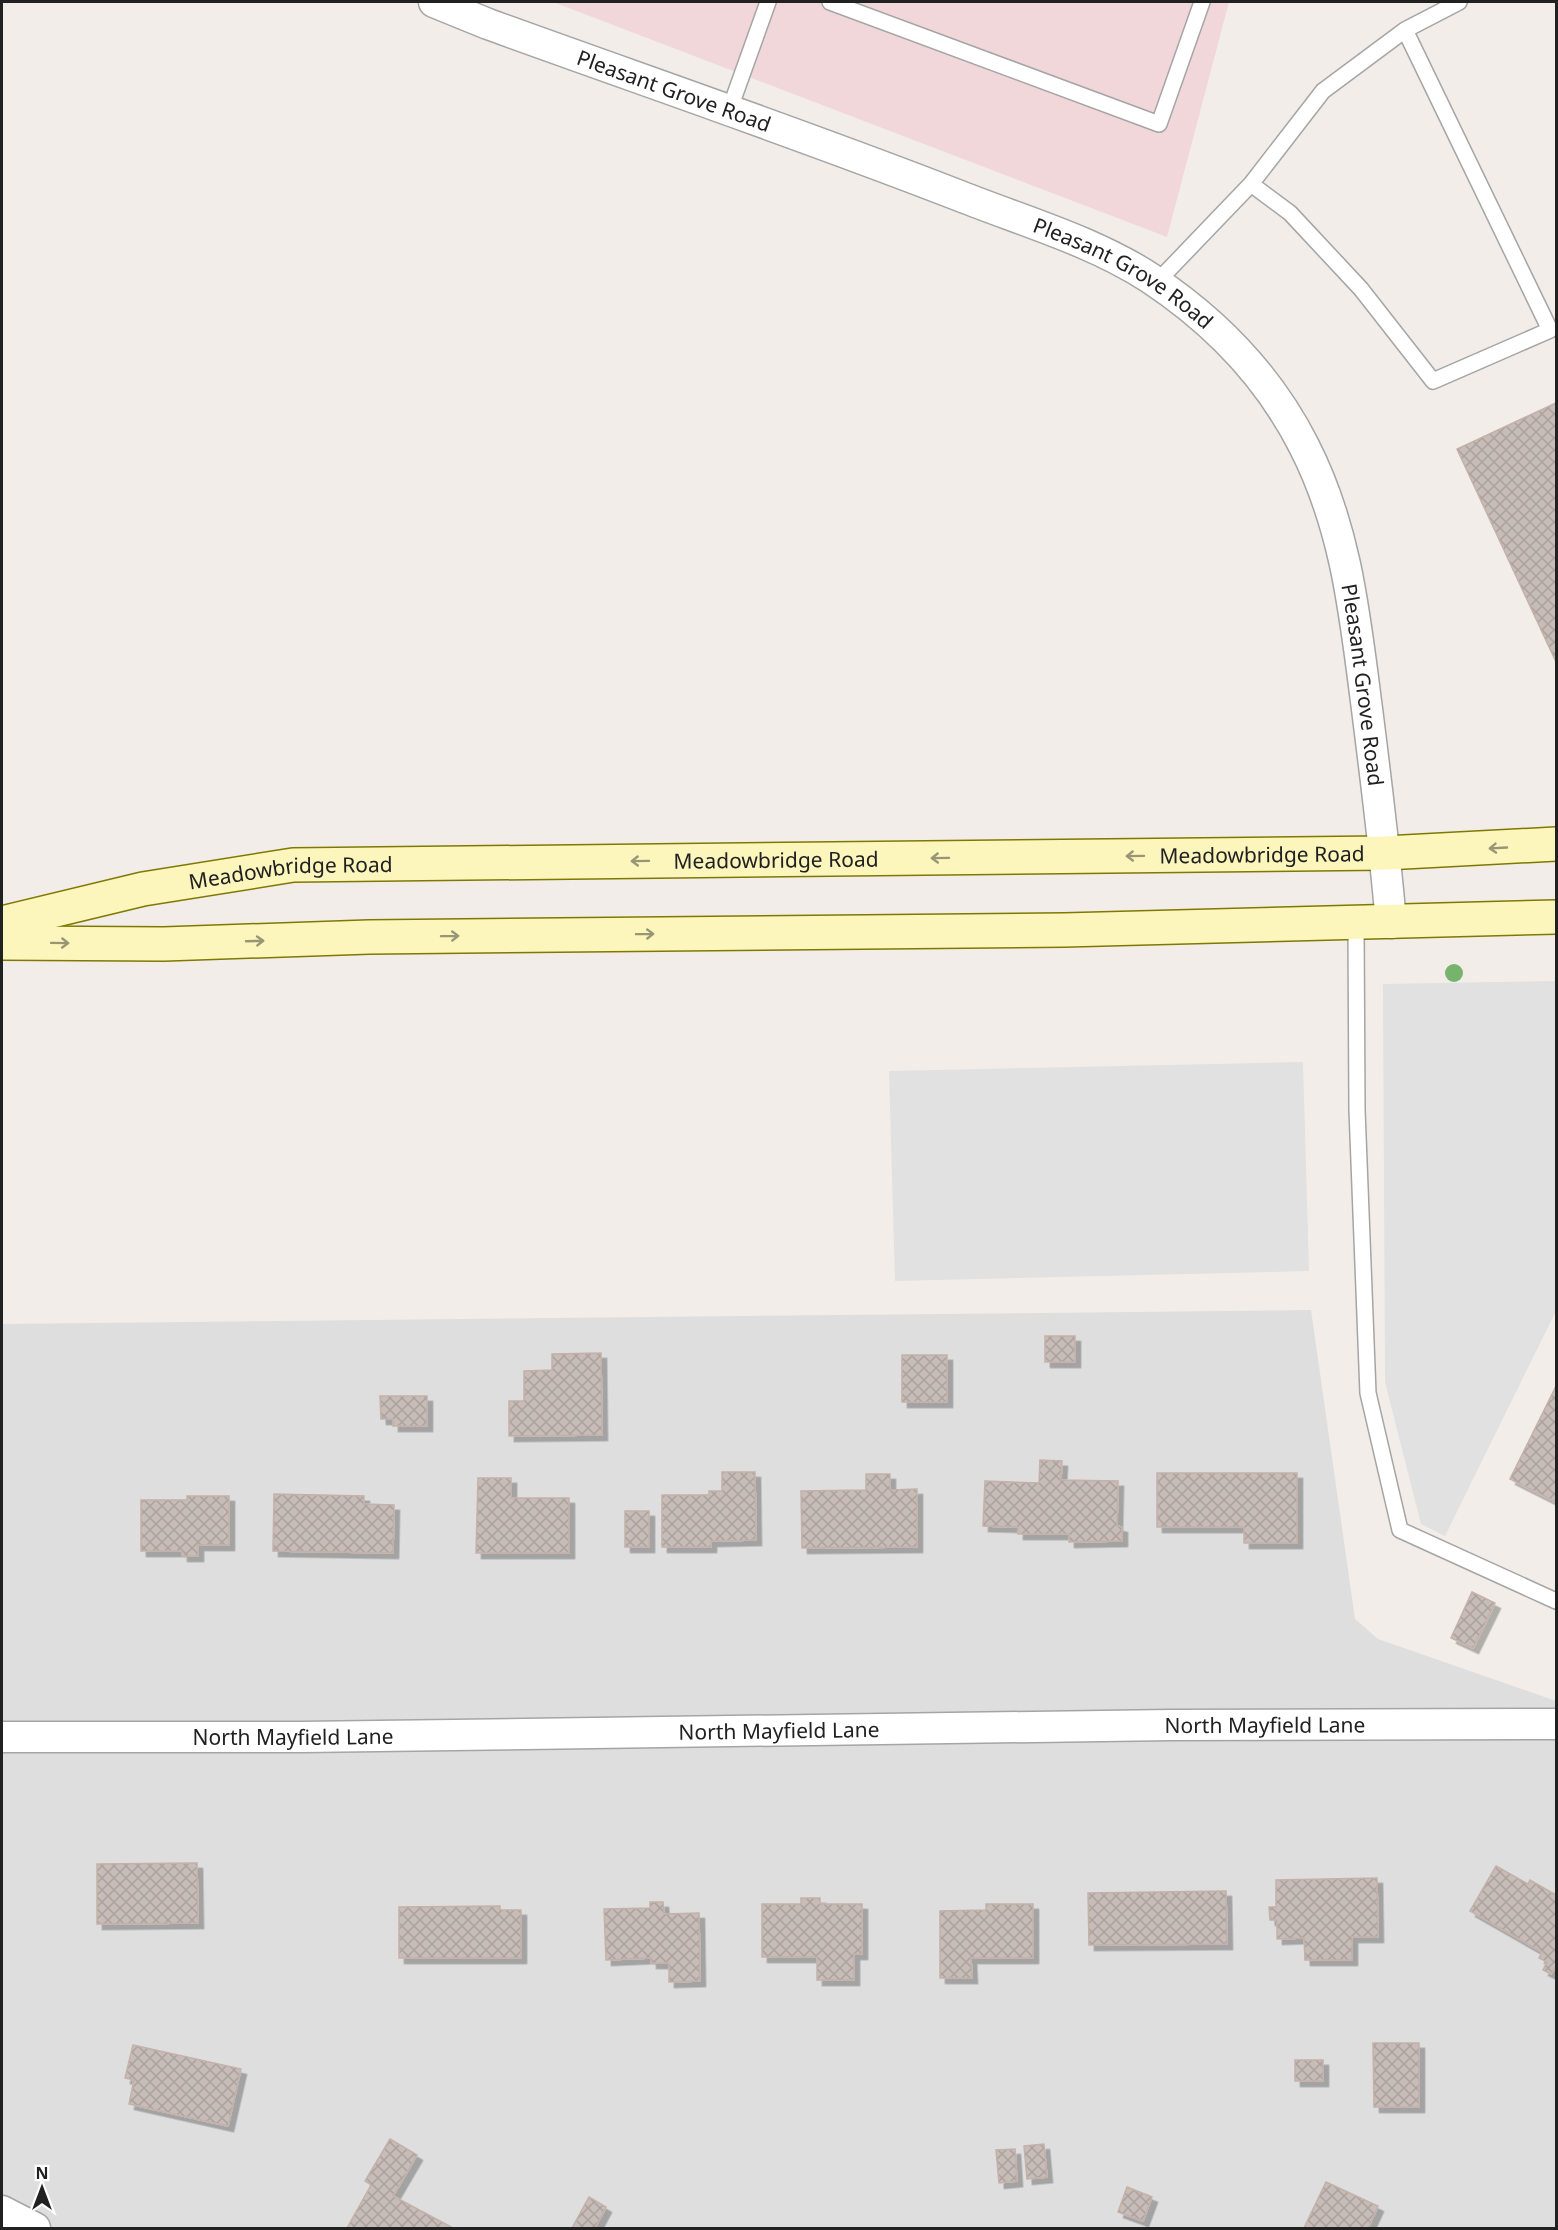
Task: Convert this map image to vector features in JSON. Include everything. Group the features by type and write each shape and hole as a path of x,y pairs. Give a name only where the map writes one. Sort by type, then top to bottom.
{"main road":[{"name":"Meadowbridge Road","path":"2,923 143,889 292,865 1385,853 1557,844"},
{"path":"2,943 164,944 369,937 1064,930 1557,917"}],"street":[{"name":"Pleasant Grove Road","path":"434,2 488,24 923,182 1102,252 1156,283 1199,314 1237,350 1277,400 1305,447 1332,513 1351,582 1385,853 1391,923"},
{"name":"North Mayfield Lane","path":"2,1737 302,1737 1159,1725 1557,1724"},
{"path":"2,2211 35,2229"}],"lane":[{"path":"729,111 768,2"},
{"path":"830,2 1159,124 1202,2"},
{"path":"1156,283 1251,184 1323,91 1405,30 1459,2"},
{"path":"1251,184 1290,213 1361,289 1433,381 1550,330 1405,30"},
{"path":"1356,924 1357,1110 1368,1393 1400,1530 1557,1601"}],"shaded area":[{"path":"553,2 1229,2 1167,237"},
{"path":"1556,981 1556,1311 1445,1536 1421,1524 1385,1382 1383,984"},
{"path":"1303,1062 1309,1271 895,1281 889,1071"},
{"path":"1311,1310 1355,1619 1378,1639 1556,1701 1556,2228 2,2228 2,1324"}],"building":[{"path":"1556,403 1556,662 1457,449"},
{"path":"1045,1336 1075,1336 1075,1362 1045,1362"},
{"path":"601,1353 602,1435 509,1436 509,1401 524,1401 524,1371 552,1370 552,1354"},
{"path":"902,1355 947,1355 947,1402 902,1402"},
{"path":"1556,1386 1556,1502 1510,1479"},
{"path":"380,1396 427,1396 427,1426 393,1426 393,1419 381,1419"},
{"path":"1040,1460 1062,1461 1061,1480 1118,1481 1117,1526 1122,1527 1122,1541 1069,1542 1069,1534 1018,1534 1018,1527 983,1526 985,1481 1039,1483"},
{"path":"722,1472 755,1472 756,1540 711,1541 711,1547 662,1547 662,1495 709,1495 709,1491 722,1491"},
{"path":"1157,1473 1297,1473 1297,1543 1244,1543 1244,1527 1157,1527"},
{"path":"866,1474 890,1474 890,1490 917,1489 917,1547 802,1548 801,1491 866,1490"},
{"path":"478,1478 511,1478 511,1498 569,1498 569,1553 476,1553"},
{"path":"274,1494 364,1496 364,1504 394,1505 393,1553 273,1551"},
{"path":"187,1496 229,1496 229,1545 198,1545 198,1556 182,1556 182,1551 141,1551 141,1500 187,1500"},
{"path":"625,1511 649,1511 649,1547 625,1547"},
{"path":"1472,1592 1495,1603 1473,1648 1451,1638"},
{"path":"197,1863 198,1923 97,1924 97,1864"},
{"path":"1496,1866 1528,1884 1530,1880 1556,1895 1556,1969 1551,1974 1543,1970 1547,1962 1539,1958 1542,1952 1470,1911"},
{"path":"1377,1878 1378,1937 1352,1937 1352,1960 1305,1960 1304,1938 1277,1939 1277,1920 1270,1920 1269,1907 1276,1907 1276,1880"},
{"path":"1226,1891 1227,1944 1089,1945 1088,1893"},
{"path":"801,1898 820,1898 820,1904 862,1904 862,1954 854,1954 854,1980 817,1980 817,1957 762,1957 762,1904 801,1904"},
{"path":"650,1902 663,1902 664,1914 699,1913 700,1981 669,1982 669,1963 651,1963 651,1958 606,1960 604,1909 650,1908"},
{"path":"986,1904 1033,1904 1033,1958 971,1958 972,1978 940,1978 940,1911 986,1910"},
{"path":"500,1906 500,1910 521,1910 521,1958 399,1958 399,1907"},
{"path":"1373,2043 1419,2043 1419,2107 1374,2107"},
{"path":"133,2045 241,2069 228,2126 129,2104 134,2080 125,2078"},
{"path":"1295,2060 1323,2060 1323,2081 1295,2081"},
{"path":"390,2139 417,2155 393,2196 453,2228 347,2228 371,2185 365,2181"},
{"path":"1044,2144 1047,2177 1027,2179 1024,2146"},
{"path":"1015,2149 1017,2181 999,2183 996,2150"},
{"path":"1326,2182 1378,2206 1368,2228 1304,2228"},
{"path":"1127,2187 1152,2197 1143,2221 1118,2212"},
{"path":"589,2197 606,2207 595,2228 572,2228"}]}
